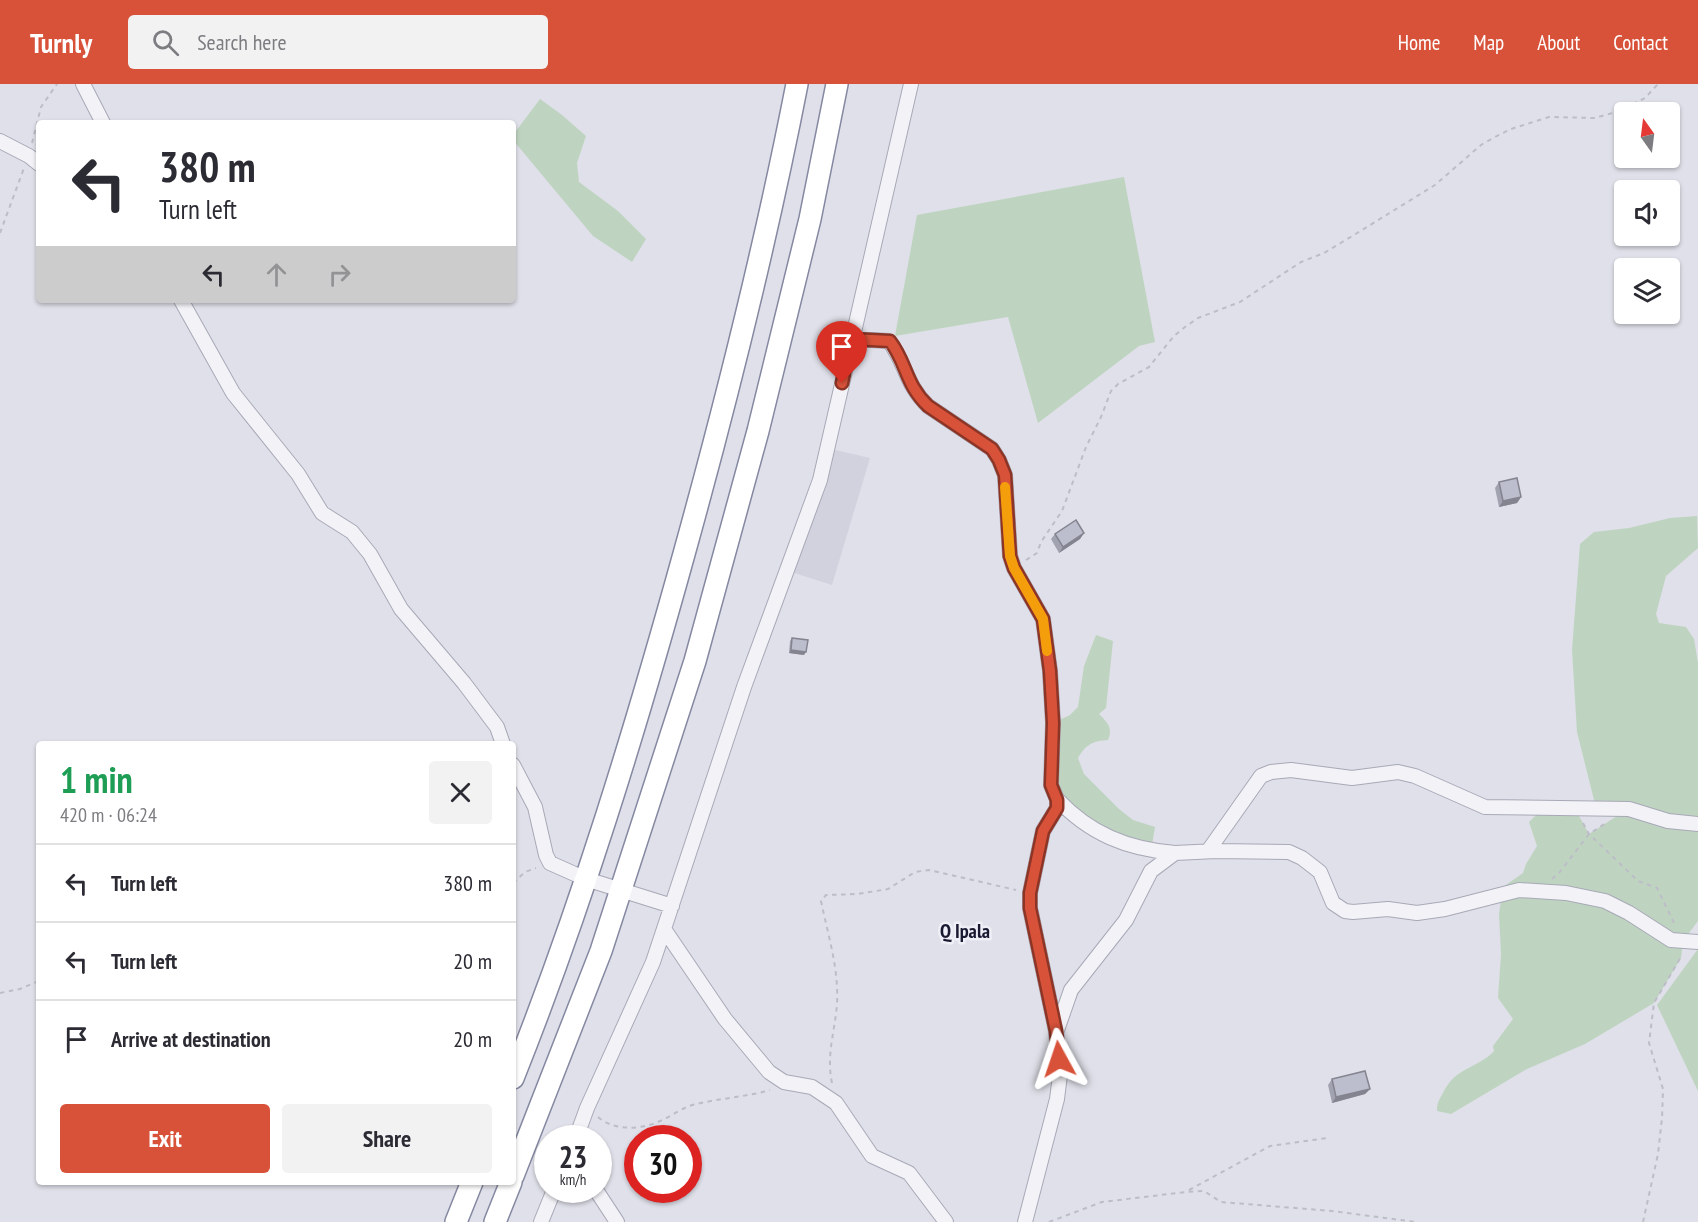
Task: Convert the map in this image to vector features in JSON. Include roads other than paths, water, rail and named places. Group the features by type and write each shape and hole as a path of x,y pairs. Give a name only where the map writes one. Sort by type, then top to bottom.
{"highway":[{"path":"516,1070 586,879 652,668 724,410 778,182 797,84"},
{"path":"516,1168 601,951 695,661 755,443 810,219 837,84"},
{"path":"456,1222 471,1185"},
{"path":"495,1222 509,1185"}],"street":[{"path":"83,84 101,120"},
{"path":"582,1125 587,1108 653,962 744,687 820,480 911,84"},
{"path":"0,141 36,162"},
{"path":"183,303 233,393 298,474 322,513 352,532 370,554 401,609 464,683 496,727 502,741"},
{"path":"851,339 890,341 912,388 920,398 928,406 992,449 999,460 1005,475 1010,556 1014,568 1043,619 1050,671 1053,723 1051,785 1057,800 1073,817 1126,845 1151,851 1174,853 1289,852 1302,858 1320,872 1333,903 1345,911 1388,909 1417,913 1445,909 1519,890 1566,893 1605,901 1629,913 1671,940 1698,942"},
{"path":"1208,851 1261,776 1271,772 1291,770 1352,778 1398,772 1415,776 1485,807 1629,809 1668,821 1698,824"},
{"path":"516,771 535,807 550,863 586,879 672,906"},
{"path":"1025,1222 1057,1100 1060,1075 1056,1031 1030,908 1030,893 1043,831 1057,808 1057,800"},
{"path":"1056,1031 1071,990 1126,920 1151,871 1174,853"},
{"path":"664,929 725,1019 769,1072 784,1082 812,1087 836,1103 872,1156 909,1173 946,1222"},
{"path":"541,1222 549,1203"},
{"path":"605,1203 617,1222"}],"district":[{"name":"Q Ipala","path":"965,931"}]}
